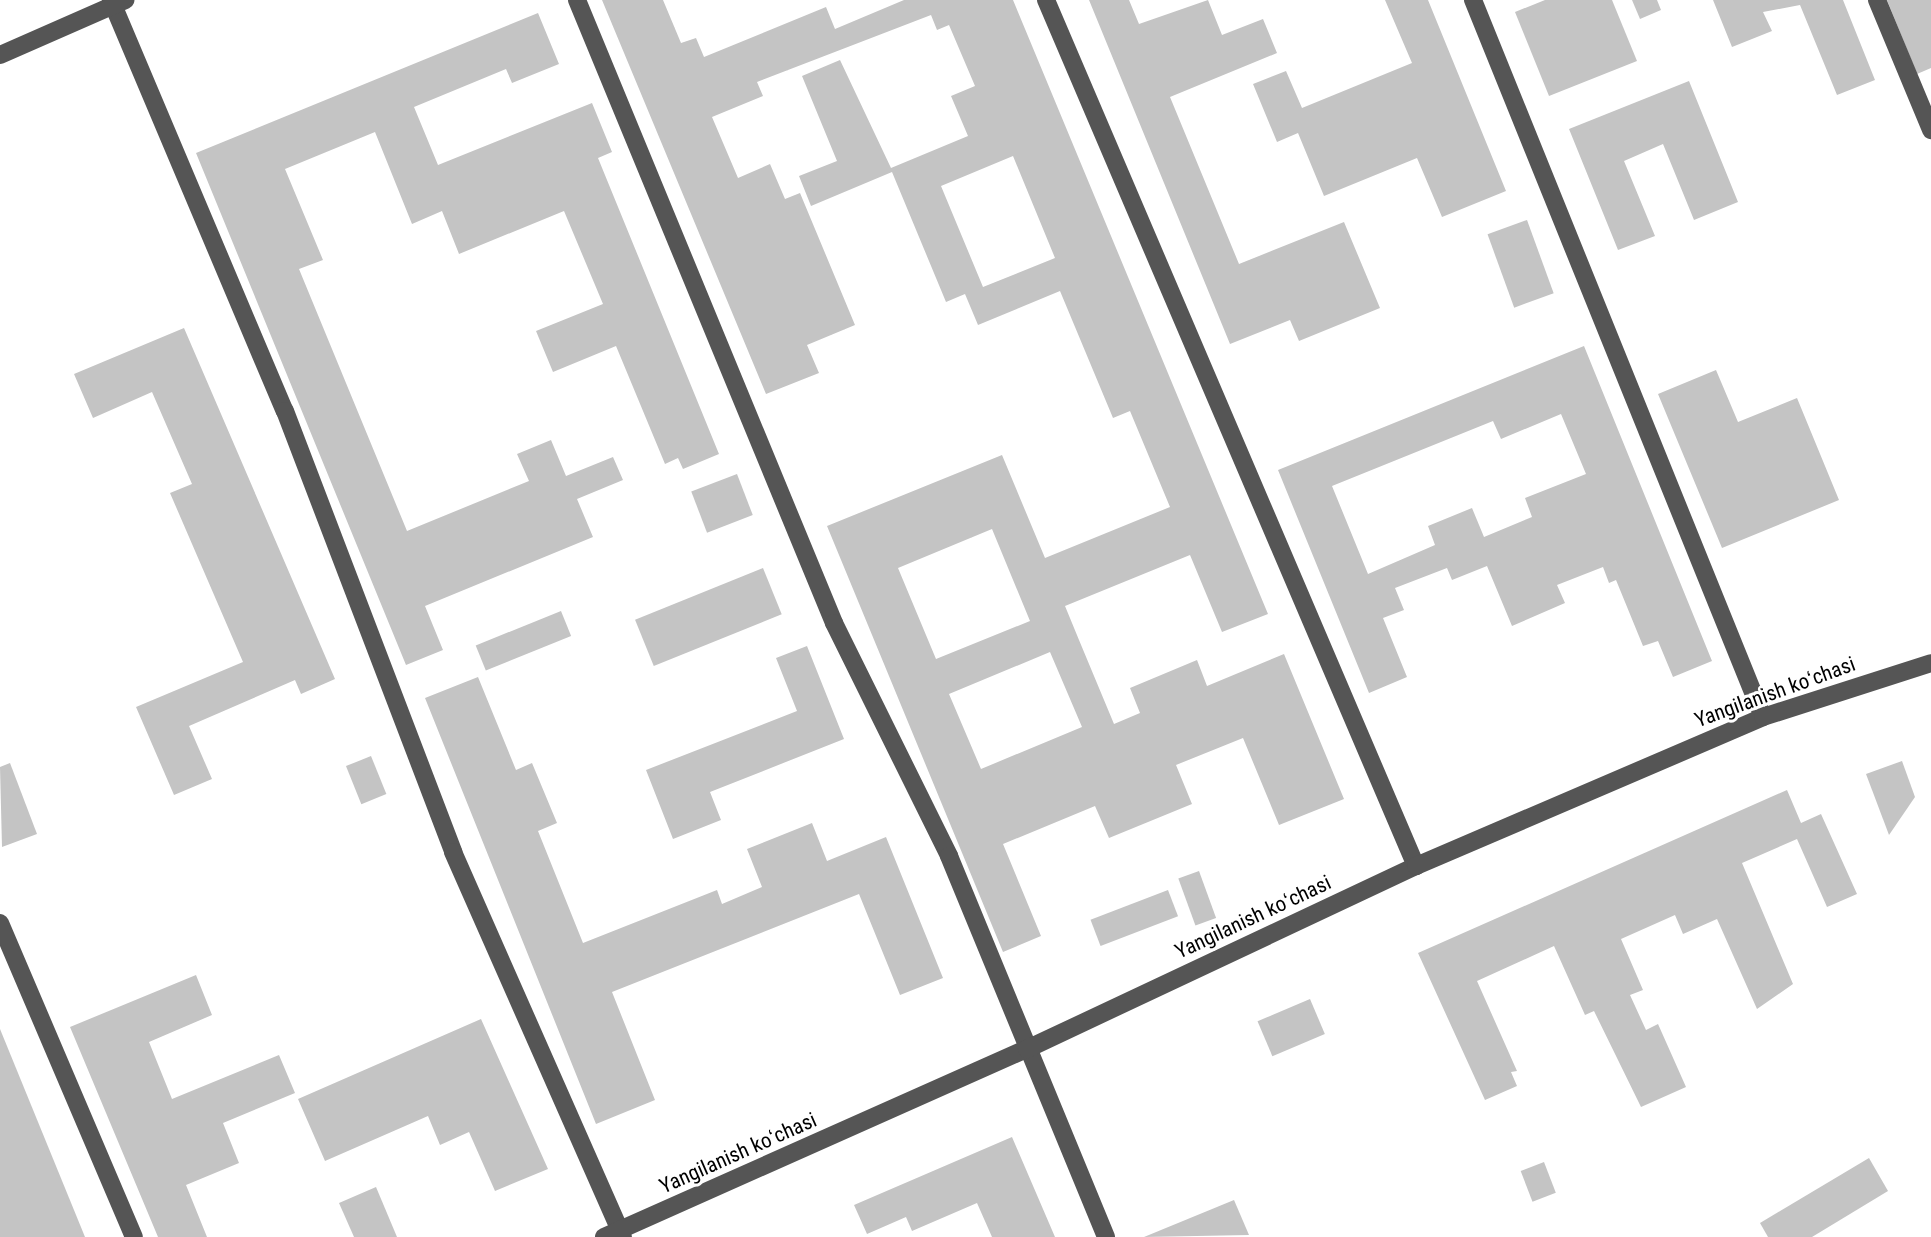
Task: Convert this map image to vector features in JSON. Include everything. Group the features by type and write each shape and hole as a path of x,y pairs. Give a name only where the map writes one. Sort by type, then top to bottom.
{"street":[{"path":"578,0 834,623 950,856 1106,1237"},
{"path":"1046,0 1416,866"},
{"path":"1473,0 1763,717"},
{"path":"1877,0 1931,130"},
{"path":"0,55 117,2 285,411 453,852 616,1235"},
{"name":"Yangilanish koʻchasi","path":"616,1235 1027,1049 1416,866 1763,717 1931,663"},
{"path":"0,923 134,1237"}],"building":[{"path":"602,0 663,0 681,43 696,38 704,57 826,7 835,29 904,0 1013,0 1268,614 1222,632 1190,555 1065,606 1079,640 1114,724 1140,713 1130,688 1197,660 1207,686 1284,654 1344,799 1279,825 1243,738 1176,765 1192,804 1109,838 1095,806 1003,844 1041,936 1003,952 827,526 1002,455 1045,558 1170,507 1130,411 1113,418 1060,291 978,325 965,294 946,302 892,172 811,206 799,176 837,161 802,76 840,60 891,168 968,136 951,96 975,86 949,25 937,30 931,15 757,82 763,96 712,117 738,178 770,164 785,199 800,193 855,325 807,345 819,373 766,394","holes":["1013,156 1055,258 983,287 941,186","992,529 1030,621 936,659 898,568","1050,652 1082,727 981,769 949,694"]},
{"path":"1089,0 1129,0 1139,24 1208,0 1222,35 1263,19 1277,53 1170,97 1239,264 1344,222 1380,308 1299,341 1290,320 1230,344"},
{"path":"1385,0 1428,0 1506,191 1442,217 1417,158 1324,196 1298,133 1277,142 1253,84 1286,71 1302,108 1412,63"},
{"path":"1545,0 1612,0 1637,61 1549,96 1515,12"},
{"path":"1632,0 1657,0 1661,10 1640,19"},
{"path":"1713,0 1843,0 1875,80 1837,95 1800,5 1763,12 1772,31 1732,47"},
{"path":"1887,0 1931,0 1931,68 1917,74"},
{"path":"538,13 559,64 512,83 506,69 414,107 438,165 592,103 612,152 598,158 719,454 683,469 678,458 665,464 616,346 553,372 536,331 603,304 564,211 459,254 442,211 412,224 375,132 285,169 323,260 299,269 407,531 529,481 517,454 551,440 566,476 613,457 623,480 577,499 593,537 425,606 443,650 406,665 196,153"},
{"path":"1689,81 1738,202 1694,220 1663,144 1624,161 1655,236 1618,250 1569,129"},
{"path":"1527,220 1554,293 1514,308 1488,234"},
{"path":"184,328 335,679 301,694 295,680 189,726 212,779 174,795 136,707 243,662 170,493 192,484 152,392 93,418 74,374"},
{"path":"1584,346 1712,661 1673,677 1658,641 1643,646 1616,580 1609,583 1603,567 1557,585 1565,603 1512,626 1487,566 1452,580 1447,568 1395,588 1404,610 1383,618 1407,677 1369,693 1278,470","holes":["1561,414 1586,474 1525,498 1532,517 1484,537 1472,508 1428,526 1435,545 1368,574 1332,486 1493,421 1501,439"]},
{"path":"1716,370 1738,422 1797,398 1839,500 1722,548 1658,394"},
{"path":"737,474 753,515 707,533 691,492"},
{"path":"763,568 782,614 654,666 635,620"},
{"path":"561,611 571,636 486,670 476,645"},
{"path":"807,646 844,739 710,792 721,820 673,839 646,770 797,711 776,658"},
{"path":"478,677 516,770 532,763 557,823 538,831 583,943 717,890 722,904 762,887 747,849 812,823 827,861 886,837 943,978 900,995 859,894 612,992 655,1100 596,1124 425,698"},
{"path":"371,756 386,794 361,804 346,766"},
{"path":"1902,761 1915,797 1889,835 1866,774"},
{"path":"10,763 37,834 2,847 0,767"},
{"path":"1787,790 1801,823 1821,814 1857,894 1827,907 1797,839 1742,863 1793,984 1757,1009 1717,919 1683,934 1675,915 1621,939 1643,990 1630,995 1646,1030 1658,1024 1686,1087 1641,1107 1594,1011 1585,1015 1554,946 1477,981 1517,1071 1511,1072 1517,1086 1485,1100 1418,953"},
{"path":"1199,871 1216,918 1195,926 1178,879"},
{"path":"1168,890 1178,916 1101,946 1091,920"},
{"path":"196,975 212,1015 149,1042 172,1099 279,1055 295,1093 223,1123 239,1163 186,1185 207,1237 158,1237 70,1027"},
{"path":"1310,999 1325,1034 1272,1056 1258,1021"},
{"path":"481,1019 548,1169 495,1191 469,1132 440,1145 428,1116 325,1161 298,1099"},
{"path":"0,1029 85,1237 0,1237"},
{"path":"1012,1137 1055,1237 992,1237 977,1203 912,1231 906,1217 867,1234 854,1205"},
{"path":"1869,1158 1888,1191 1812,1237 1768,1237 1760,1223"},
{"path":"1544,1162 1556,1193 1532,1202 1521,1171"},
{"path":"376,1187 397,1237 354,1237 339,1203"},
{"path":"1234,1200 1249,1235 1144,1237"}]}
